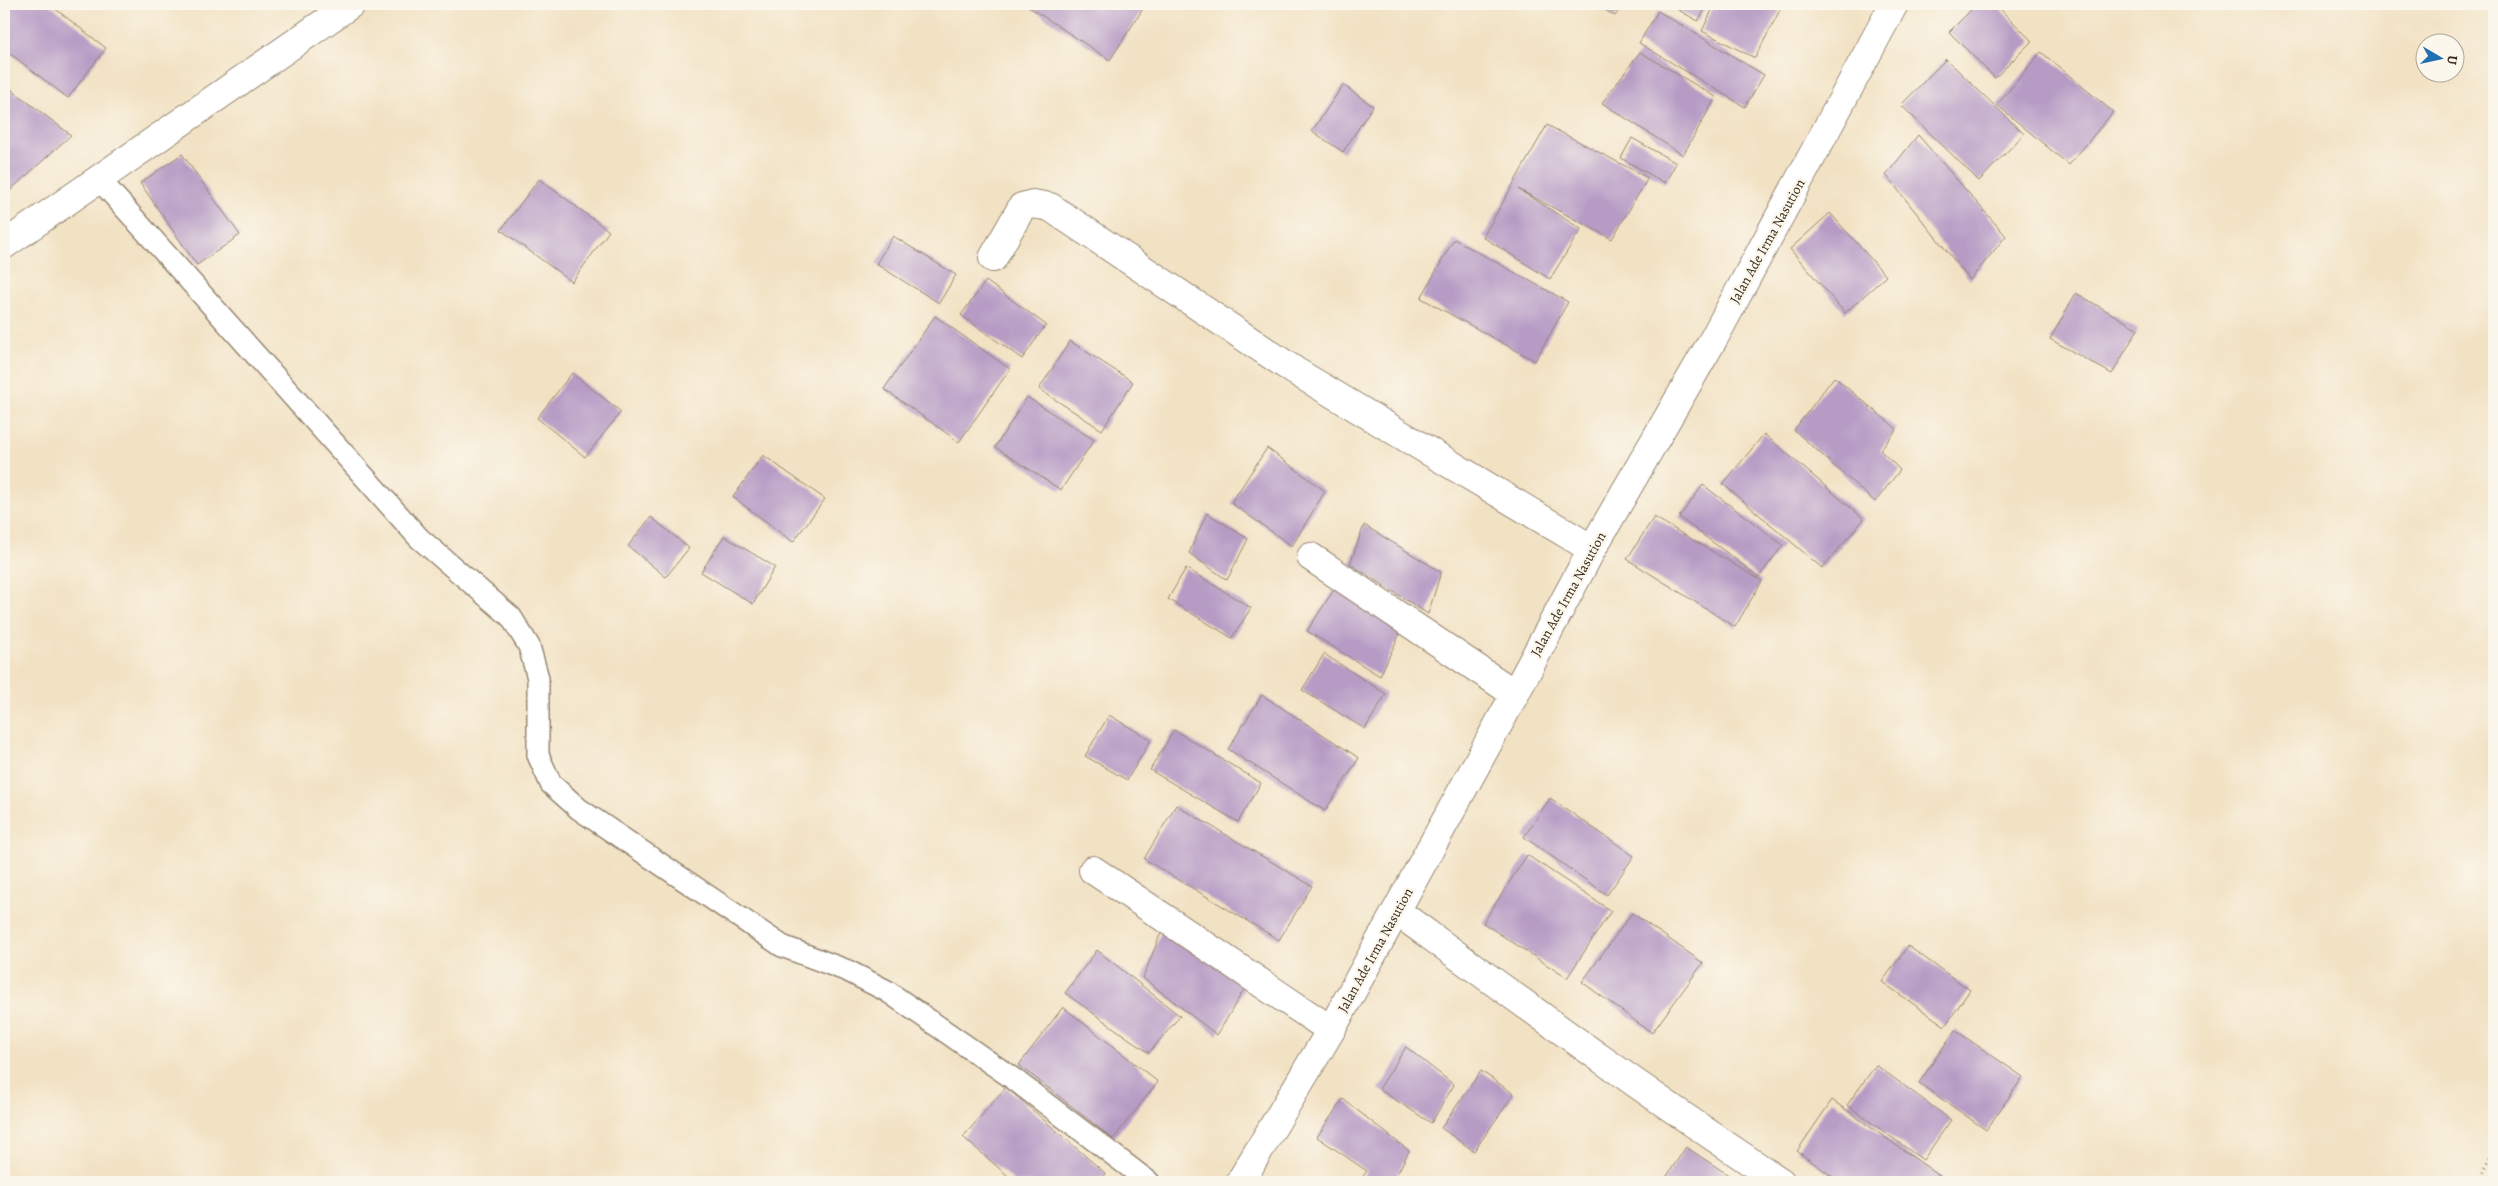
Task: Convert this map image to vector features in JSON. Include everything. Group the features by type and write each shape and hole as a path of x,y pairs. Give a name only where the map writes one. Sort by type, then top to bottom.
{"street":[{"path":"4,245 351,4"},
{"name":"Jalan Ade Irma Nasution","path":"1240,1182 1331,1030 1592,550 1714,338 1894,4"},
{"path":"993,258 1022,207 1033,204 1050,207 1295,371 1592,550"},
{"path":"1311,557 1515,694"},
{"path":"1093,870 1331,1030"},
{"path":"1396,911 1562,1031 1720,1142 1781,1182"}],"lane":[{"path":"99,179 419,538 511,617 529,646 538,678 538,755 551,784 579,809 782,946 848,971 887,991 1015,1080 1148,1182"}],"path":[{"path":"2480,1182 2494,1148"}],"building":[{"path":"4,4 49,4 106,48 68,98 4,49"},
{"path":"1031,4 1146,4 1110,60 1029,7"},
{"path":"1595,4 1623,4 1615,16"},
{"path":"1668,4 1708,4 1698,21"},
{"path":"1715,4 1783,4 1755,58 1702,31"},
{"path":"1977,4 1995,4 2032,41 1995,78 1949,32"},
{"path":"1658,11 1764,75 1745,107 1639,43"},
{"path":"1640,52 1716,97 1683,155 1602,103"},
{"path":"2041,52 2113,112 2069,165 1997,105"},
{"path":"1946,59 2024,134 1979,181 1901,105"},
{"path":"4,84 71,135 4,196"},
{"path":"1343,85 1373,106 1343,152 1312,131"},
{"path":"1547,125 1648,178 1612,239 1518,189 1581,229 1550,279 1483,237"},
{"path":"1918,135 2006,236 1970,280 1886,175"},
{"path":"1632,138 1676,163 1665,183 1621,158"},
{"path":"182,154 240,235 197,265 140,183"},
{"path":"539,179 609,231 572,282 501,230"},
{"path":"1830,213 1886,276 1845,313 1790,249"},
{"path":"893,236 956,275 939,303 876,264"},
{"path":"1454,239 1568,302 1535,361 1421,298"},
{"path":"986,281 1046,325 1022,359 961,315"},
{"path":"2076,293 2138,329 2112,374 2050,339"},
{"path":"935,316 1010,369 959,442 884,389"},
{"path":"1070,341 1133,382 1102,430 1039,389"},
{"path":"572,373 621,412 585,457 537,418"},
{"path":"1834,377 1897,429 1880,450 1900,470 1875,502 1794,430"},
{"path":"1027,397 1094,440 1061,490 995,447"},
{"path":"1764,434 1864,519 1822,568 1723,484"},
{"path":"1267,448 1325,491 1292,546 1231,503"},
{"path":"763,455 825,499 793,542 733,497"},
{"path":"1703,485 1783,545 1759,577 1679,517"},
{"path":"1207,513 1248,539 1227,580 1189,553"},
{"path":"651,517 689,548 666,577 628,546"},
{"path":"1654,517 1762,581 1735,627 1627,559"},
{"path":"1364,525 1441,572 1428,614 1350,564"},
{"path":"724,536 775,567 753,604 701,572"},
{"path":"1186,568 1251,608 1232,638 1168,599"},
{"path":"1337,585 1403,627 1380,676 1307,631"},
{"path":"1324,654 1386,694 1365,729 1302,690"},
{"path":"1262,695 1359,758 1325,811 1228,749"},
{"path":"1109,715 1151,740 1127,780 1085,756"},
{"path":"1174,730 1261,783 1238,822 1150,770"},
{"path":"1550,798 1634,856 1607,895 1524,837"},
{"path":"1176,805 1312,886 1279,940 1144,859"},
{"path":"1527,855 1611,911 1567,978 1483,923"},
{"path":"1632,913 1703,963 1652,1033 1582,982"},
{"path":"1162,930 1249,981 1217,1035 1143,978"},
{"path":"1908,946 1970,990 1945,1026 1882,982"},
{"path":"1097,950 1180,1016 1149,1053 1065,993"},
{"path":"1063,1007 1158,1082 1113,1139 1019,1065"},
{"path":"1955,1030 2023,1077 1986,1130 1919,1083"},
{"path":"1406,1047 1454,1085 1431,1123 1379,1089"},
{"path":"1876,1065 1951,1120 1923,1160 1847,1105"},
{"path":"1481,1071 1514,1094 1474,1151 1441,1128"},
{"path":"1006,1087 1106,1174 1098,1182 1015,1182 963,1137"},
{"path":"1343,1099 1409,1151 1393,1182 1359,1182 1367,1171 1317,1137"},
{"path":"1832,1100 1947,1181 1840,1182 1797,1151"},
{"path":"1686,1147 1739,1182 1663,1182"}]}
